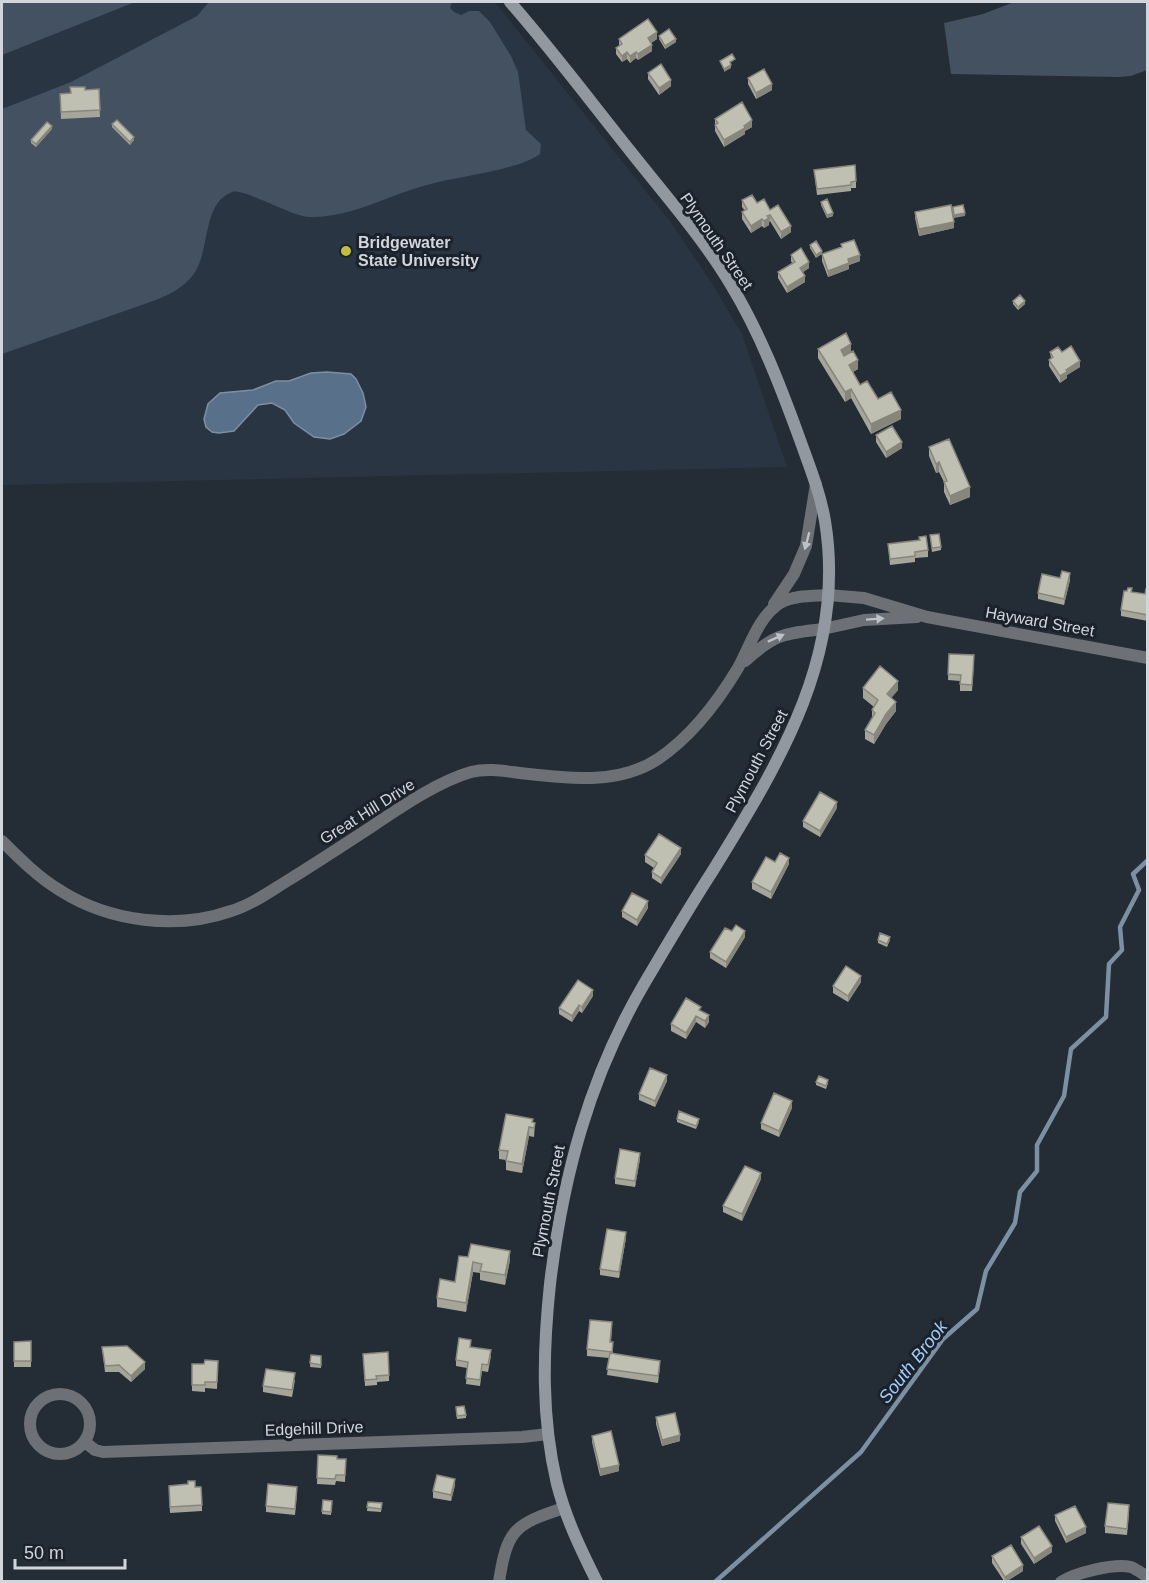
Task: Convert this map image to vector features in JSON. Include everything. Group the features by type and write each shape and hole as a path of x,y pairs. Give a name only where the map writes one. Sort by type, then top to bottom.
{"main road":[{"name":"Plymouth Street","path":"510,2 686,221 730,283 768,357 816,483 826,527 828,595 812,678 798,720 778,762 636,997 613,1042 591,1094 567,1180 552,1266 544,1334 544,1398 548,1434 564,1508 597,1581"}],"street":[{"name":"Great Hill Drive","path":"2,841 52,885 94,908 132,917 165,921 191,920 216,916 251,903 406,805 474,771 493,770 590,778 614,777 640,769 669,752 690,733 738,668 758,629 785,590 801,560 810,531 816,483"},
{"name":"Great Hill Drive","path":"758,629 770,612 784,602 798,597 828,595"},
{"name":"Hayward Street","path":"828,595 877,601 927,617 1148,658"},
{"name":"Hayward Street","path":"823,628 873,618 927,617"},
{"name":"Great Hill Drive","path":"738,668 773,638 823,628"},
{"path":"53,1395 69,1395 78,1400 86,1408 90,1417 90,1428 85,1442 68,1454 57,1454 43,1448 35,1441 31,1431 30,1421 36,1406 53,1395"},
{"name":"Edgehill Drive","path":"85,1442 95,1450 103,1452 522,1437 548,1434"},
{"path":"499,1581 506,1550 517,1529 528,1521 564,1508"},
{"path":"1061,1581 1071,1575 1097,1569 1131,1567 1148,1577"}],"shaded area":[{"name":"Bridgewater State University","path":"2,2 495,2 669,220 711,282 742,334 787,467 2,485"},
{"path":"2,2 135,2 2,55"},
{"path":"209,2 452,2 450,8 461,15 469,11 479,11 490,22 518,72 526,130 541,144 540,154 518,164 416,188 356,210 325,216 301,215 246,194 232,192 222,198 215,207 199,265 181,287 156,300 2,354 2,109 71,82 197,16"},
{"path":"1014,2 1147,2 1147,70 1131,76 1118,77 951,74 944,23 983,14"},
{"path":"311,373 351,374 363,393 366,407 361,421 344,434 330,439 314,437 294,423 285,410 272,403 258,405 234,431 212,432 206,427 204,419 208,404 220,393 253,390 276,381 289,381"}],"building":[{"path":"648,19 657,32 648,38 652,45 638,54 636,52 630,56 627,52 622,56 616,48 622,44 619,39"},
{"path":"669,29 676,39 665,46 659,36"},
{"path":"732,54 735,59 724,69 720,61"},
{"path":"661,64 671,80 659,88 648,73"},
{"path":"764,69 772,84 756,93 748,78"},
{"path":"70,87 85,87 85,90 99,89 100,110 61,112 60,94 71,93"},
{"path":"742,102 752,120 744,126 745,128 724,140 715,125 718,123 715,119"},
{"path":"117,120 134,137 130,142 112,124"},
{"path":"47,122 52,126 36,144 31,140"},
{"path":"855,165 856,181 851,182 851,185 817,189 814,170"},
{"path":"752,195 757,203 764,199 770,210 778,205 791,226 781,232 770,215 764,221 762,219 751,226 742,212 747,209 742,200"},
{"path":"827,199 833,213 827,215 821,202"},
{"path":"951,205 954,222 919,229 915,212"},
{"path":"963,205 965,213 954,215 953,207"},
{"path":"854,240 860,255 848,259 849,263 828,271 822,254"},
{"path":"816,241 822,251 816,255 810,245"},
{"path":"801,248 809,262 800,268 805,276 787,287 778,272 795,262 791,255"},
{"path":"1020,295 1025,301 1018,307 1013,301"},
{"path":"846,333 851,344 841,350 844,356 853,351 858,360 849,365 860,385 867,381 878,399 891,392 901,410 871,424 851,389 845,392 818,349"},
{"path":"1071,346 1080,361 1060,376 1049,360 1053,357 1050,352 1058,347 1062,352"},
{"path":"892,426 902,442 886,452 876,435"},
{"path":"949,439 970,487 950,496 939,462 936,464 929,447"},
{"path":"939,534 941,547 932,548 930,535"},
{"path":"926,536 928,550 915,552 915,556 890,559 888,544 920,540 919,537"},
{"path":"1062,571 1070,573 1064,599 1038,593 1042,574 1060,578"},
{"path":"1132,588 1131,592 1145,594 1148,589 1148,615 1121,610 1124,591"},
{"path":"949,654 974,655 972,685 960,684 961,675 948,674"},
{"path":"880,666 898,681 887,694 896,702 874,735 865,730 875,713 872,710 878,700 863,688"},
{"path":"820,792 837,802 820,831 803,821"},
{"path":"659,834 681,848 661,878 652,872 657,863 645,855"},
{"path":"780,853 789,858 771,892 752,882 766,857 775,862"},
{"path":"632,893 648,901 637,920 622,911"},
{"path":"736,925 745,931 726,962 710,952 725,928 732,931"},
{"path":"880,933 890,937 887,944 878,940"},
{"path":"846,966 861,976 848,996 833,986"},
{"path":"578,980 593,990 582,1007 579,1005 572,1016 559,1008"},
{"path":"686,998 701,1007 699,1010 709,1015 705,1021 696,1016 686,1033 671,1024"},
{"path":"650,1068 667,1075 655,1101 639,1094"},
{"path":"819,1076 828,1080 826,1086 816,1082"},
{"path":"774,1093 792,1101 779,1131 761,1123"},
{"path":"679,1111 699,1119 696,1126 677,1119"},
{"path":"506,1114 533,1119 532,1122 535,1123 534,1128 529,1127 522,1164 506,1161 508,1151 499,1150"},
{"path":"620,1149 640,1153 635,1181 615,1178"},
{"path":"745,1166 761,1173 742,1214 723,1206"},
{"path":"607,1229 626,1232 619,1272 600,1269"},
{"path":"471,1244 510,1251 505,1275 480,1271 482,1264 473,1262 466,1303 437,1298 440,1279 455,1282 459,1256 468,1257"},
{"path":"590,1320 612,1322 610,1342 613,1342 612,1352 587,1349"},
{"path":"459,1338 471,1340 470,1347 491,1350 488,1365 482,1364 480,1380 466,1378 468,1362 456,1360"},
{"path":"31,1341 31,1361 14,1361 14,1342"},
{"path":"127,1346 145,1362 131,1376 119,1365 105,1366 102,1347"},
{"path":"388,1352 389,1375 365,1380 363,1354"},
{"path":"610,1353 660,1361 658,1376 607,1369"},
{"path":"311,1355 321,1356 321,1365 310,1363"},
{"path":"205,1360 218,1361 217,1382 192,1385 192,1364 204,1364"},
{"path":"266,1369 295,1373 292,1390 263,1386"},
{"path":"464,1406 466,1415 457,1416 456,1407"},
{"path":"675,1413 680,1435 662,1440 656,1417"},
{"path":"611,1431 619,1465 600,1469 592,1436"},
{"path":"318,1455 346,1459 345,1475 336,1475 335,1479 317,1478"},
{"path":"437,1475 455,1479 451,1495 433,1491"},
{"path":"188,1481 195,1481 195,1487 201,1487 202,1505 170,1507 169,1486 188,1484"},
{"path":"268,1484 297,1487 295,1509 266,1506"},
{"path":"323,1500 332,1501 331,1512 322,1511"},
{"path":"368,1502 382,1503 381,1509 367,1507"},
{"path":"1108,1503 1129,1505 1127,1529 1105,1526"},
{"path":"1075,1506 1086,1527 1066,1537 1055,1515"},
{"path":"1039,1526 1052,1546 1034,1558 1021,1537"},
{"path":"1011,1545 1023,1565 1005,1577 992,1556"}],"waterway":[{"name":"South Brook","path":"715,1582 861,1452 943,1339 977,1309 986,1271 1015,1223 1020,1192 1037,1171 1037,1145 1064,1096 1071,1049 1106,1017 1109,964 1122,950 1120,927 1139,890 1133,874 1148,860"}],"place":[{"name":"Bridgewater State University","path":"346,251"}]}
